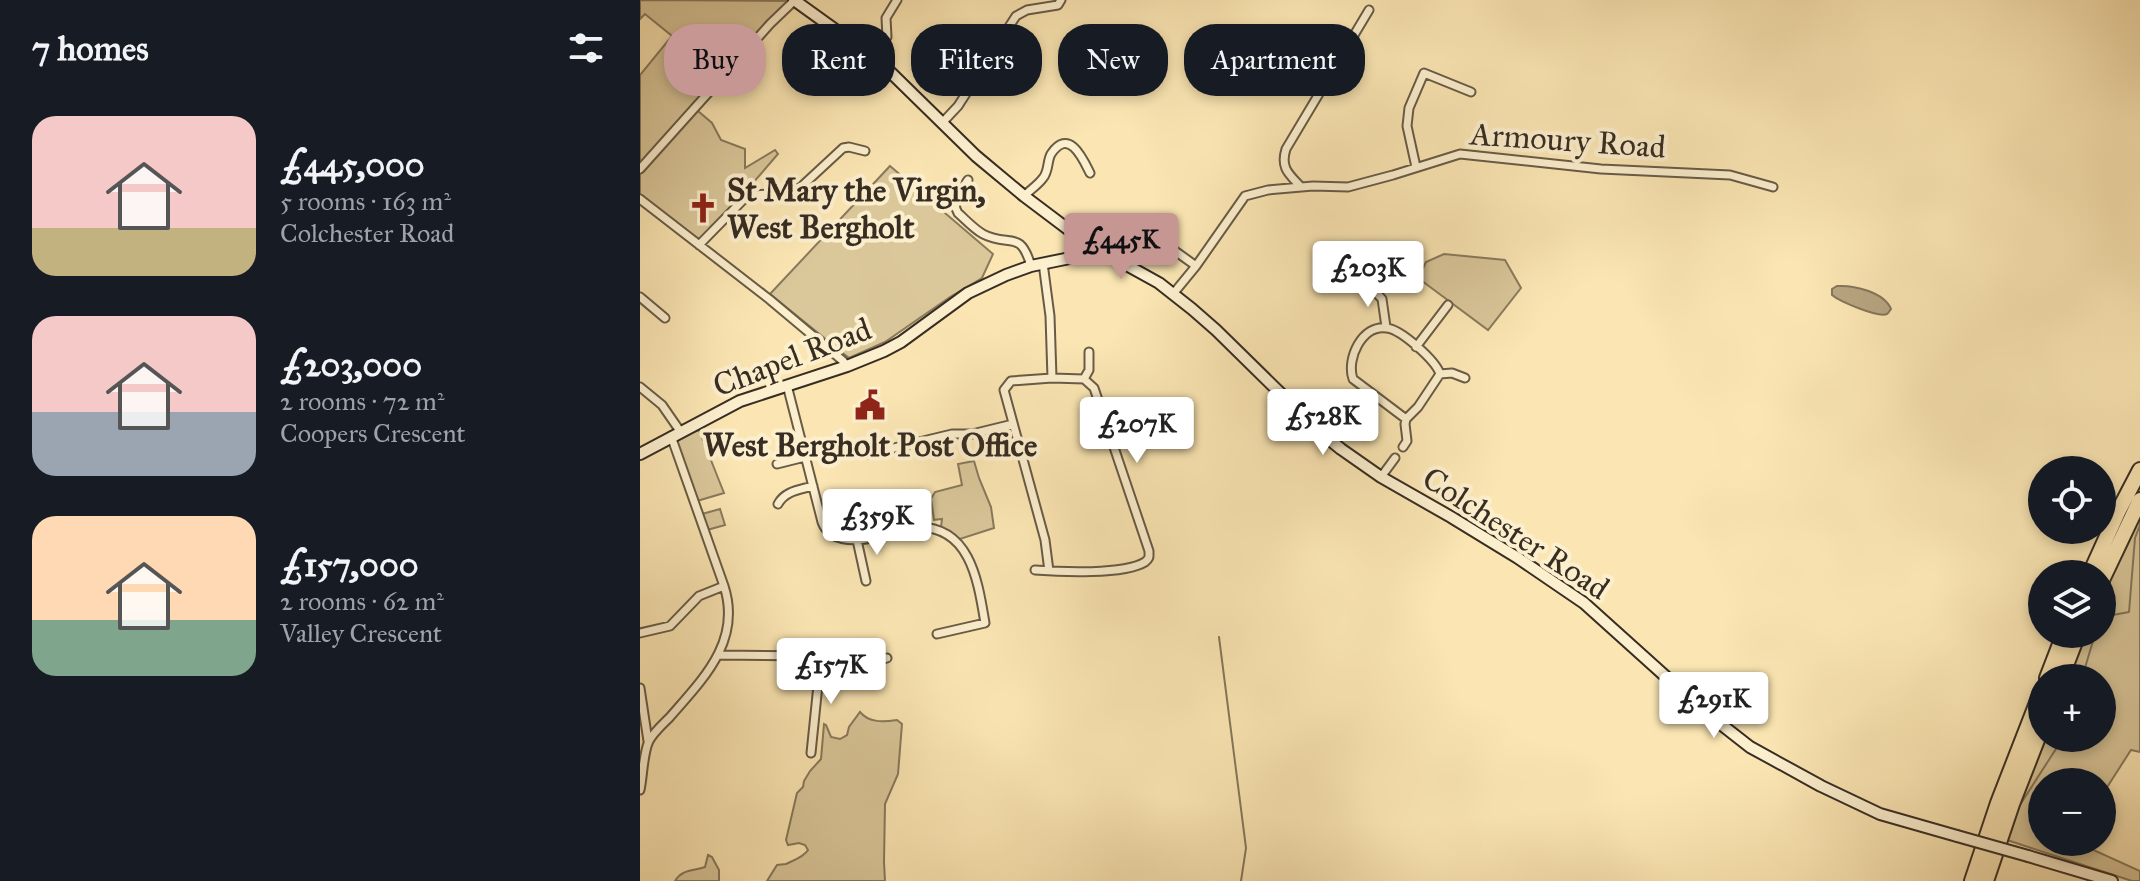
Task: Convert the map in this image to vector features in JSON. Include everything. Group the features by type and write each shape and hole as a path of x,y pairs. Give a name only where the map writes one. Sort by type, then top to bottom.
{"highway":[{"path":"2096,560 2140,470"},
{"path":"2112,560 2140,500"},
{"path":"1972,881 2028,726"},
{"path":"1986,881 2032,752"}],"main road":[{"name":"Colchester Road","path":"794,0 827,24"},
{"name":"Colchester Road","path":"895,78 976,156 1024,196 1085,242 1141,272 1173,294 1216,330 1320,432 1381,477 1518,558 1584,603 1704,711 1750,747 1880,814 2112,881"},
{"name":"Chapel Road","path":"640,454 740,401 884,351 982,285 1031,266 1075,256 1085,242"}],"street":[{"path":"640,169 794,0"},
{"path":"886,24 886,18 897,0"},
{"path":"1026,0 1027,10"},
{"path":"942,123 958,106 1016,16 1027,10 1058,5 1061,0"},
{"path":"1301,187 1284,165 1286,149 1369,10"},
{"path":"1416,167 1407,126 1409,108 1424,73 1471,92"},
{"path":"847,137 849,147"},
{"path":"1024,196 1045,176 1050,156 1065,144 1079,151 1090,173"},
{"path":"1079,151 1090,145"},
{"path":"699,245 743,200 755,195 792,192 843,148 865,151"},
{"name":"Armoury Road","path":"1173,294 1245,196 1301,187 1348,187 1460,154 1601,169 1730,175 1773,187"},
{"path":"968,180 955,200 955,210 985,235 1020,243 1027,252 1031,266"},
{"path":"640,199 769,299 847,366"},
{"path":"1157,238 1196,266"},
{"path":"1043,263 1050,316 1052,378"},
{"path":"1367,283 1382,299 1386,327"},
{"path":"640,297 665,318"},
{"path":"1416,347 1448,305"},
{"path":"1406,419 1353,379 1350,373 1357,345 1369,334 1386,327 1416,347 1435,364 1440,374"},
{"path":"1084,379 1089,370 1089,352"},
{"path":"1440,374 1452,373 1465,378"},
{"path":"1403,447 1407,441 1406,419 1440,374"},
{"path":"1035,570 1049,571 1105,571 1131,567 1145,562 1149,557 1094,388 1084,379 1019,380 1008,383 1004,390 1045,540 1049,571"},
{"path":"787,385 824,528 828,533 842,540 857,540 918,527 938,529 951,535 961,547 971,564 985,623 937,634"},
{"path":"640,387 662,405 676,434 729,600 730,615 719,655 648,742"},
{"path":"869,454 952,434 972,434 1013,424"},
{"path":"777,464 805,457"},
{"path":"1381,477 1395,458"},
{"path":"778,504 781,497 788,493 813,486"},
{"path":"857,540 866,581"},
{"path":"640,633 670,626 699,596 724,586"},
{"path":"719,655 821,656 875,661 887,658"},
{"path":"811,753 821,656"},
{"path":"875,661 875,673"},
{"path":"640,688 648,742 640,790"}],"shaded area":[{"path":"640,0 790,1 766,27 766,24 664,24 664,29 645,14 640,19"},
{"path":"664,46 664,96 704,96 640,166 640,75"},
{"path":"698,111 712,123 721,140 745,149 745,168 775,150 778,154 699,241 640,196 640,174 685,119"},
{"path":"890,166 993,254 982,278 885,342 849,358 770,294"},
{"path":"1444,254 1505,260 1521,288 1488,330 1418,278 1426,262"},
{"path":"1837,286 1868,291 1882,298 1891,309 1882,315 1850,305 1832,295 1832,289"},
{"path":"699,430 724,493 697,501 673,439"},
{"path":"974,461 991,507 994,528 960,539 941,527 942,519 934,520 931,499 935,492 962,485 958,464"},
{"path":"2140,503 2140,752 2131,750 2116,773 2116,768 2032,768 2037,752 2116,752 2116,664 2067,664 2073,648 2116,648 2116,560 2112,560"},
{"path":"720,509 725,525 707,530 702,514"},
{"path":"860,712 872,720 897,720 902,724 898,774 885,804 885,881 767,881 777,865 795,860 808,850 799,843 788,845 786,840 797,793 821,759 824,724 831,737 840,739 847,735"},
{"path":"2028,779 2028,847 2007,840"},
{"path":"708,855 719,870 719,881 675,881 684,872 705,867"},
{"path":"2056,856 2107,856 2140,871 2140,881"}],"waterway":[{"path":"2116,614 2129,612 2135,538 2140,525"},
{"path":"1219,637 1246,848 1241,881"},
{"path":"2086,664 2091,648"},
{"path":"2018,808 2054,752"}],"place":[{"name":"St Mary the Virgin, West Bergholt","path":"703,208"},
{"name":"West Bergholt Post Office","path":"870,405"}]}
